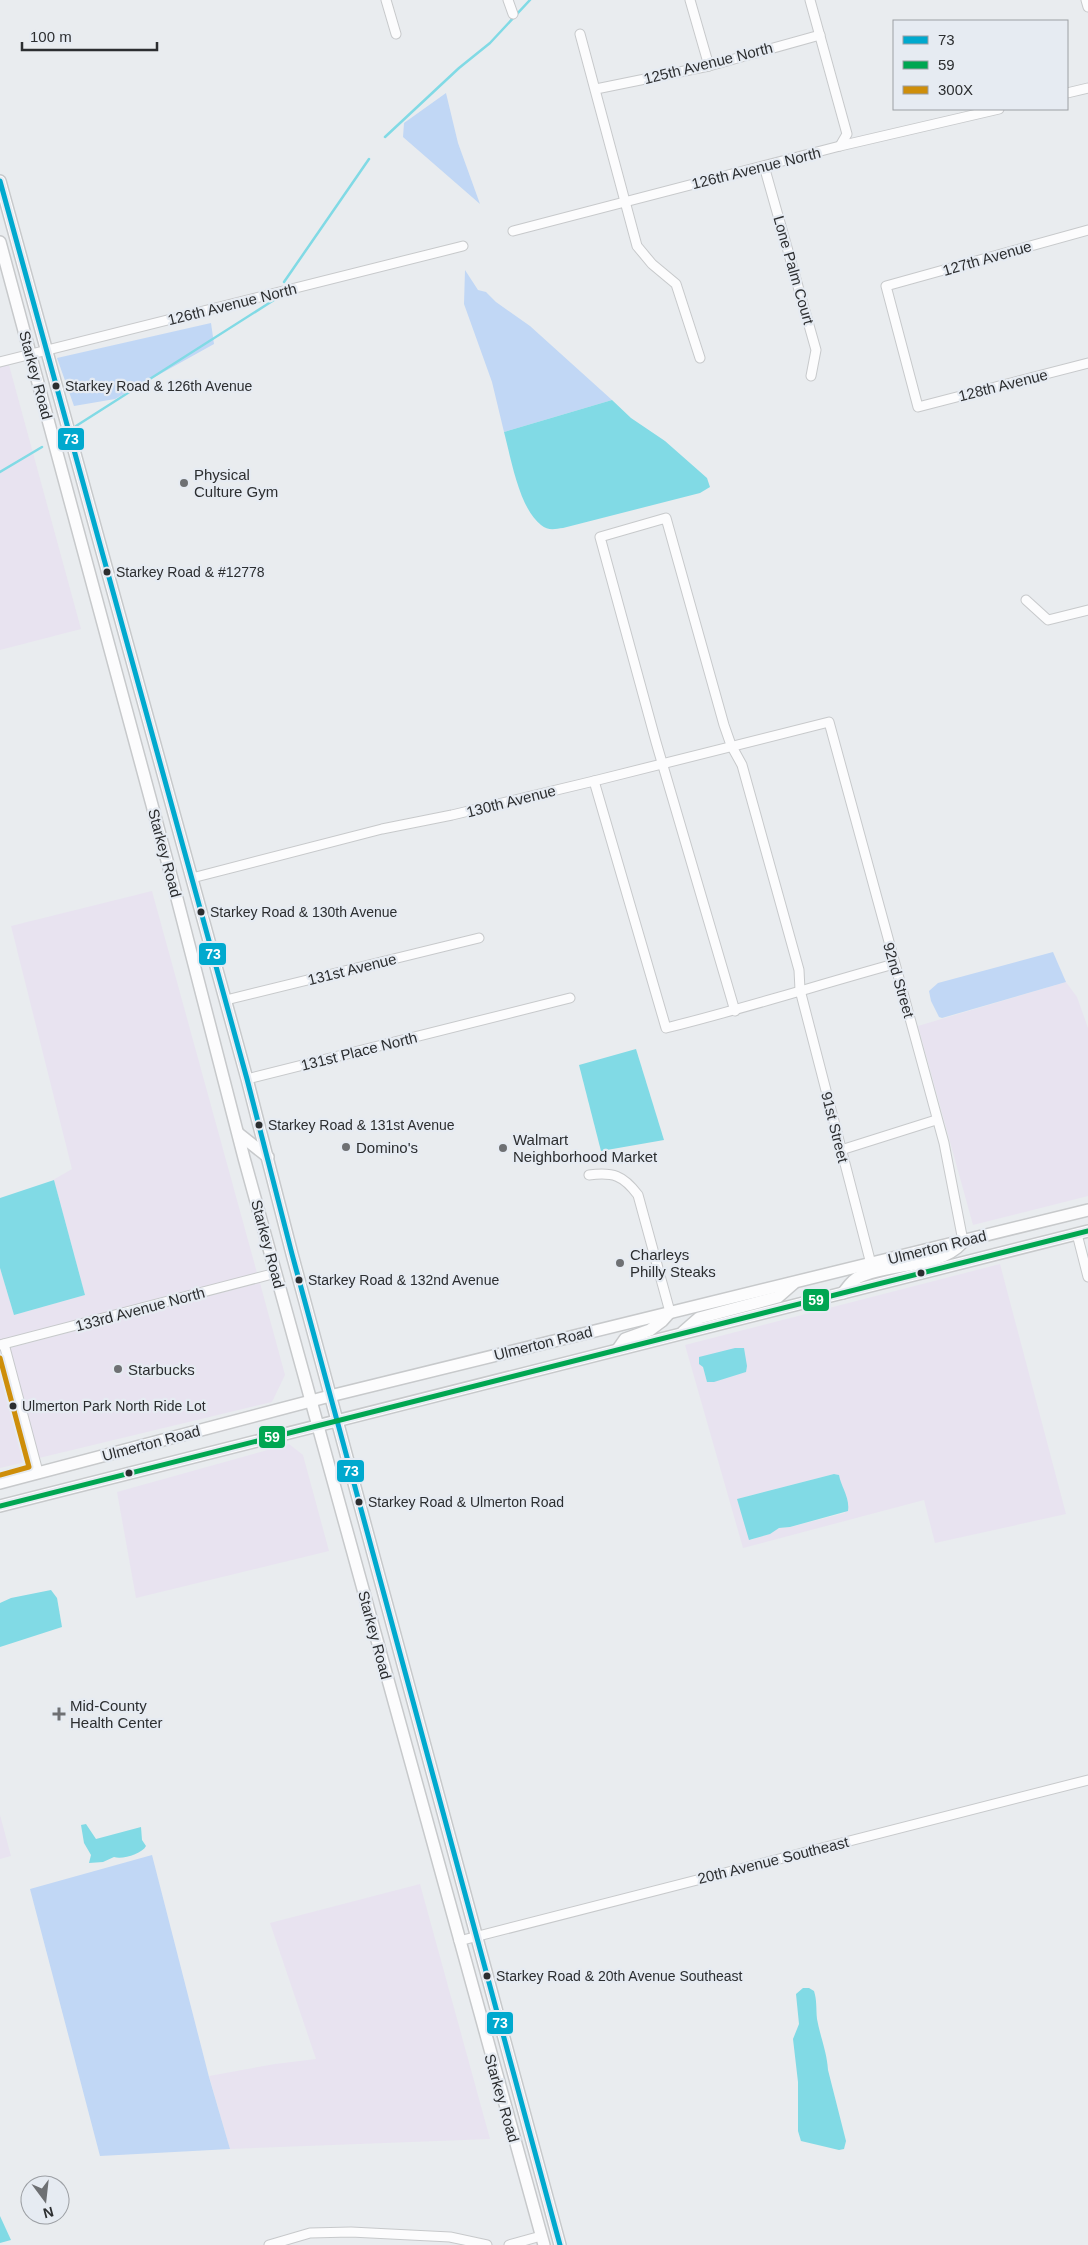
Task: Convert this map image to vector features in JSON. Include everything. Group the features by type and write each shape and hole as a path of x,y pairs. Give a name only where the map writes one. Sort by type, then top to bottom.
{"main road":[{"name":"Starkey Road","path":"0,181 248,1079 330,1396 560,2245"},
{"name":"Starkey Road","path":"0,242 276,1273 542,2241"},
{"path":"153,809 161,814 173,862 192,878 178,902"},
{"path":"239,1134 268,1156"},
{"name":"Ulmerton Road","path":"0,1482 330,1396 1088,1210"},
{"path":"1083,1232 1088,1222"},
{"name":"Ulmerton Road","path":"0,1506 1083,1232"},
{"path":"842,1293 858,1277 943,1256 958,1248 963,1241"},
{"path":"680,1334 699,1318 778,1297 796,1281"},
{"path":"618,1349 625,1339 650,1330 670,1312"}],"street":[{"path":"386,0 396,34"},
{"path":"508,0 514,14"},
{"path":"690,0 709,66"},
{"path":"810,0 847,134 840,146"},
{"path":"1086,0 1088,7"},
{"path":"580,34 637,246 652,264 676,284 700,358"},
{"name":"125th Avenue North","path":"596,89 709,66 820,35"},
{"path":"1068,93 1088,88"},
{"name":"126th Avenue North","path":"513,231 840,146 996,110"},
{"name":"Lone Palm Court","path":"764,166 816,350 811,376"},
{"name":"127th Avenue","path":"918,407 886,286 1088,230"},
{"name":"126th Avenue North","path":"0,362 463,246"},
{"name":"128th Avenue","path":"918,407 1088,363"},
{"name":"91st Street","path":"663,762 600,537 666,518 731,745 742,766 799,970 800,990 871,1264"},
{"path":"1026,600 1048,620 1088,610"},
{"name":"130th Avenue","path":"192,878 382,829 458,814 829,722"},
{"name":"92nd Street","path":"829,722 917,1042 936,1120 944,1143 963,1241"},
{"path":"663,762 735,1011"},
{"path":"594,781 666,1028 735,1011 800,990 894,964"},
{"name":"131st Avenue","path":"226,1000 479,938"},
{"name":"131st Place North","path":"248,1079 570,998"},
{"path":"841,1150 936,1120"},
{"path":"589,1175 604,1173 616,1175 626,1180 638,1195 670,1312"},
{"path":"1083,1232 1088,1277"},
{"name":"133rd Avenue North","path":"2,1345 276,1273"},
{"path":"2,1345 38,1472"},
{"name":"20th Avenue Southeast","path":"459,1941 1088,1780"},
{"path":"269,2245 291,2242 310,2233 351,2232 450,2237 487,2245"},
{"path":"509,2245 542,2241"}],"shaded area":[{"path":"446,93 458,143 480,204 403,137 404,123"},
{"path":"465,270 478,290 486,292 496,302 530,326 612,400 504,432 492,382 464,304"},
{"path":"211,323 214,344 115,399 74,406 57,358"},
{"path":"9,365 81,629 0,650 0,367"},
{"path":"612,400 631,418 665,441 707,478 710,487 700,493 563,528 552,529 544,527 533,517 521,495 504,432"},
{"path":"152,891 257,1273 0,1340 0,1268 14,1315 85,1295 53,1180 72,1169 11,926"},
{"path":"1053,952 1066,982 942,1018 939,1017 931,1001 929,991 938,983"},
{"path":"1066,982 1077,997 1088,1028 1088,1196 973,1225 918,1026"},
{"path":"636,1049 664,1140 601,1151 579,1065"},
{"path":"54,1180 85,1295 14,1315 0,1268 0,1198"},
{"path":"1000,1264 1066,1514 935,1543 924,1500 743,1548 685,1345","holes":["700,1363 746,1372 707,1382","834,1474 839,1475 845,1513 779,1528 751,1540 737,1499"]},
{"path":"260,1283 285,1375 272,1402 39,1458 10,1348"},
{"path":"735,1348 744,1348 746,1372 714,1382 707,1382 703,1367 699,1364 699,1357"},
{"path":"0,1351 30,1461 0,1468"},
{"path":"289,1444 303,1455 329,1551 136,1598 117,1492"},
{"path":"834,1474 839,1475 848,1501 848,1511 790,1527 779,1528 770,1534 749,1540 737,1499"},
{"path":"51,1590 57,1598 62,1627 0,1647 0,1603 11,1598"},
{"path":"0,1815 11,1856 0,1859"},
{"path":"86,1824 96,1839 141,1827 142,1840 146,1846 132,1856 114,1857 103,1862 89,1863 91,1855 84,1843 81,1825"},
{"path":"152,1855 209,2077 230,2149 100,2156 30,1889"},
{"path":"420,1884 490,2139 230,2149 209,2076 316,2059 270,1923"},
{"path":"803,1988 809,1988 815,1994 818,2025 846,2141 844,2149 839,2150 801,2141 798,2131 798,2082 793,2039 799,2024 796,1994"},
{"path":"0,2216 11,2240 0,2243"}],"waterway":[{"path":"385,137 459,68 490,43 530,0"},
{"path":"284,282 369,159"},
{"path":"76,426 277,298"},
{"path":"0,472 42,447"}],"transit line":[{"name":"73","path":"0,181 247,1079 292,1254 560,2245"},
{"name":"59","path":"0,1506 1088,1231"},
{"name":"300X","path":"0,1358 29,1467 0,1475"}],"place":[{"name":"Starkey Road & 126th Avenue","path":"56,386"},
{"name":"Physical Culture Gym","path":"184,483"},
{"name":"Starkey Road & #12778","path":"107,572"},
{"name":"Starkey Road & 130th Avenue","path":"201,912"},
{"name":"Starkey Road & 131st Avenue","path":"259,1125"},
{"name":"Domino's","path":"346,1147"},
{"name":"Walmart Neighborhood Market","path":"503,1148"},
{"name":"Charleys Philly Steaks","path":"620,1263"},
{"name":"Starkey Road & 132nd Avenue","path":"299,1280"},
{"name":"Starbucks","path":"118,1369"},
{"name":"Ulmerton Park North Ride Lot","path":"13,1406"},
{"name":"Starkey Road & Ulmerton Road","path":"359,1502"},
{"name":"Mid-County Health Center","path":"59,1714"},
{"name":"Starkey Road & 20th Avenue Southeast","path":"487,1976"}]}
